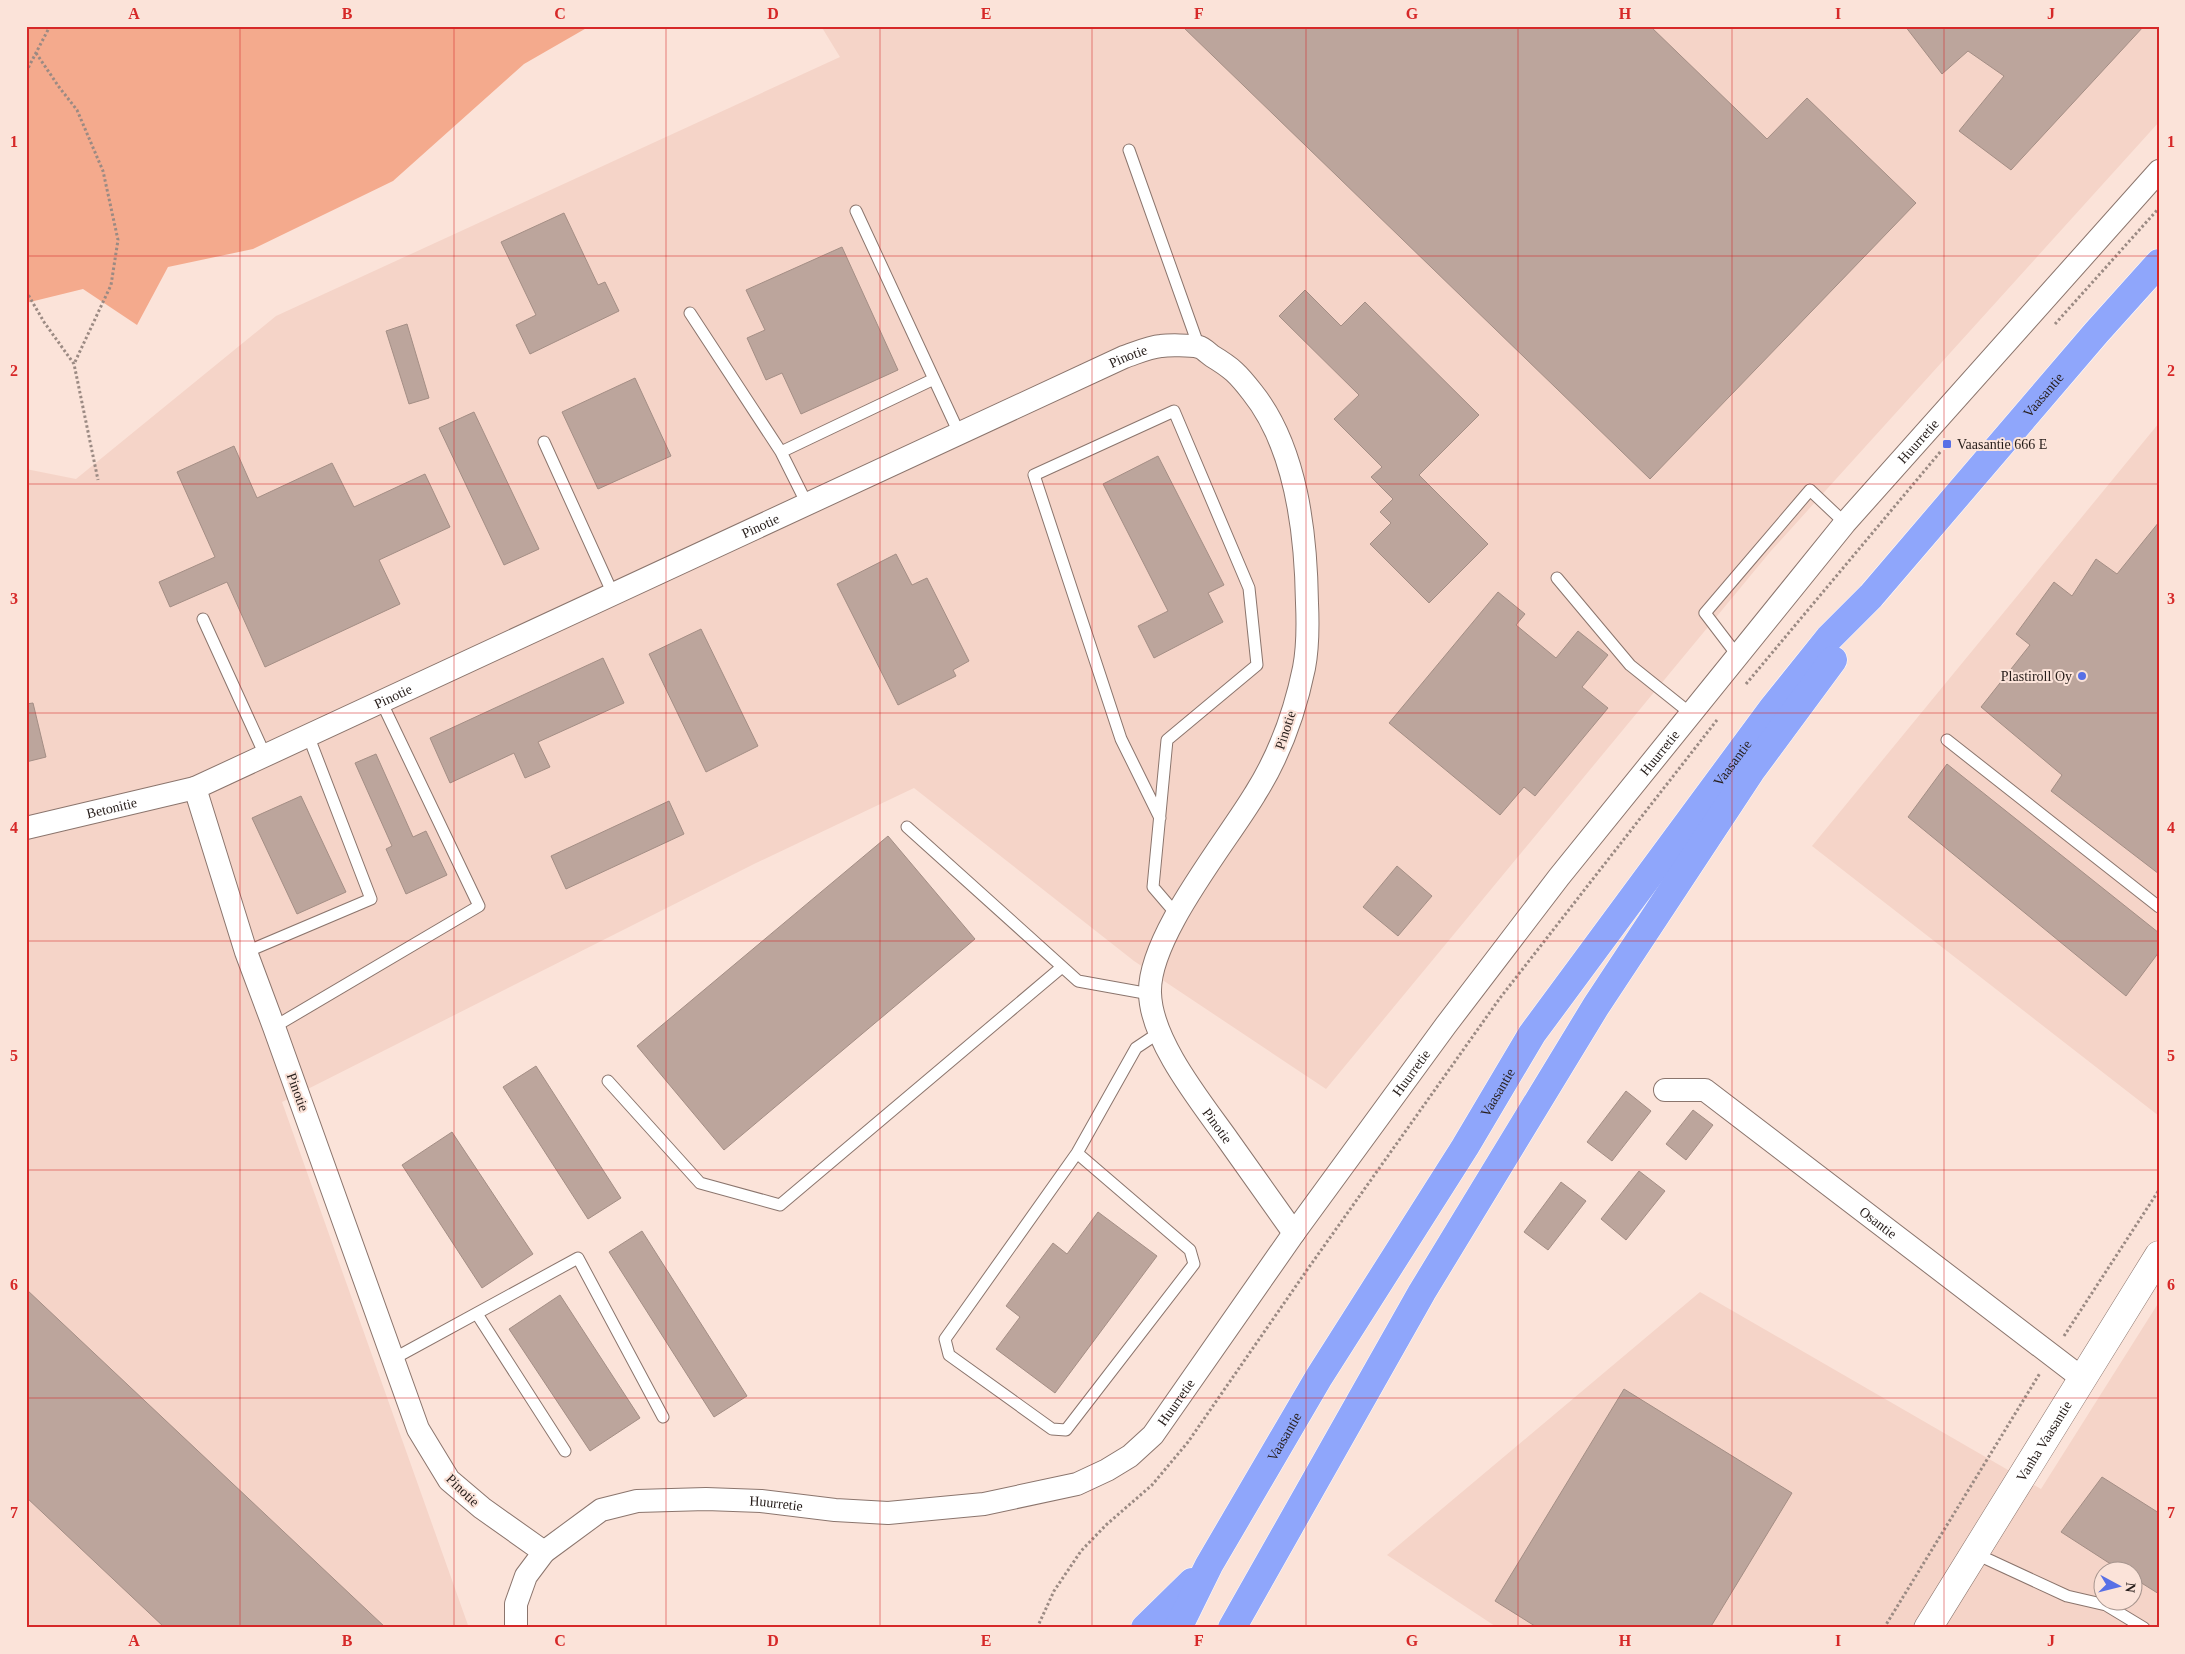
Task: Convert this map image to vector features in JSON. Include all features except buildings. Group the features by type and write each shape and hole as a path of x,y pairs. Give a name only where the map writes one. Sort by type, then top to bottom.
{"highway":[{"name":"Vaasantie","path":"1178,1628 1209,1565 1319,1377 1465,1147 1532,1034 1772,708 1829,638 1871,596 2090,340 2159,263"},
{"name":"Vaasantie","path":"1232,1628 1427,1284 1591,1014 1752,772 1830,664 1871,596"},
{"path":"1145,1628 1209,1565"}],"main road":[{"name":"Vanha Vaasantie","path":"1928,1628 2157,1262"}],"street":[{"name":"Huurretie","path":"516,1628 516,1604 526,1576 544,1552 601,1510 637,1501 706,1499 761,1501 835,1510 888,1513 984,1504 1077,1484 1107,1470 1130,1456 1153,1435 1294,1233 1446,1025 1559,877 1690,713 1845,523 2159,171"},
{"name":"Pinotie","path":"544,1552 482,1508 449,1480 418,1429 246,952 195,788 1124,357 1160,346 1199,347 1235,370 1259,400 1280,441 1294,479 1303,526 1307,570 1308,627 1304,667 1279,752 1256,793 1177,915 1159,950 1151,973 1150,994 1153,1014 1160,1032 1185,1080 1294,1233"},
{"name":"Betonitie","path":"26,828 195,788"},
{"name":"Osantie","path":"1665,1090 1705,1090 2083,1379"}],"lane":[{"path":"1129,150 1199,347"},
{"path":"856,211 959,433"},
{"path":"690,313 781,452 807,504"},
{"path":"781,452 934,379"},
{"path":"1160,818 1121,739 1034,475 1174,412 1249,588 1257,665 1167,740 1160,818 1153,886 1177,915"},
{"path":"544,442 613,594"},
{"path":"1737,655 1705,614 1810,490 1845,523"},
{"path":"1557,578 1630,665 1690,713"},
{"path":"203,619 266,755"},
{"path":"274,1027 479,906 381,701"},
{"path":"246,952 371,899 308,735"},
{"path":"1947,740 2159,907"},
{"path":"907,827 1078,981 1150,994"},
{"path":"608,1081 700,1183 780,1205 1062,967"},
{"path":"1077,1153 1190,1250 1194,1264 1066,1430 1052,1429 949,1355 945,1339 1077,1153 1136,1048 1160,1032"},
{"path":"393,1359 578,1258 663,1417"},
{"path":"477,1314 565,1451"},
{"path":"1974,1553 2067,1596 2106,1605 2144,1628"}],"path":[{"path":"26,72 50,26"},
{"path":"36,53 58,87 77,110 103,171 118,240 111,285 74,364"},
{"path":"2052,328 2159,208"},
{"path":"26,291 44,322 74,364 98,480"},
{"path":"1744,686 1948,444"},
{"path":"1037,1628 1054,1590 1081,1552 1106,1526 1152,1485 1188,1442 1312,1262 1500,998 1720,717"},
{"path":"1884,1628 2051,1356 2159,1190"}],"shaded area":[{"path":"26,26 590,26 524,64 393,181 253,249 168,267 137,325 83,289 26,303"},
{"path":"821,26 2159,26 2159,122 1770,552 1326,1089 1134,961 914,788 756,863 282,1102 469,1628 26,1628 26,469 76,479 276,316 840,57"},
{"path":"2159,423 2159,1116 1812,846"},
{"path":"1700,1292 2041,1489 2159,1302 2159,1628 1498,1628 1387,1555"}],"place":[{"name":"Vaasantie 666 E","path":"1947,444"},
{"name":"Plastiroll Oy","path":"2082,676"}]}
